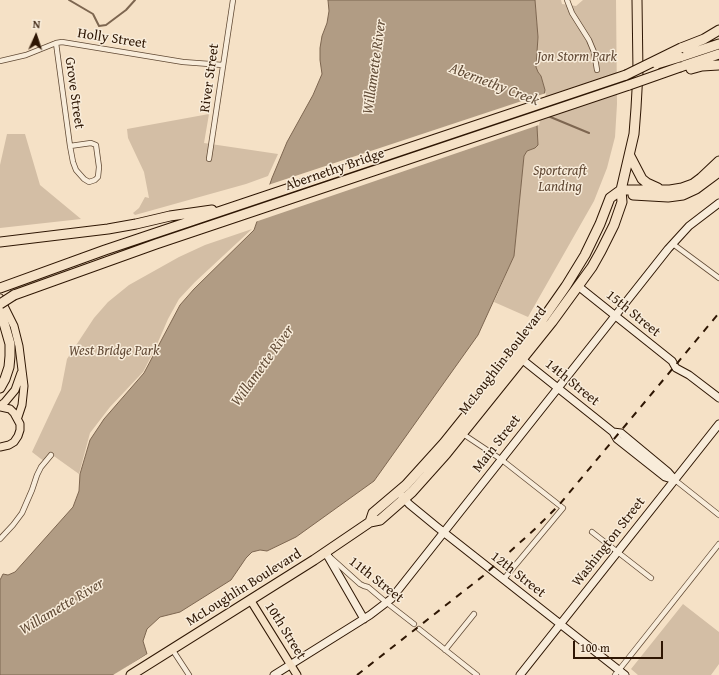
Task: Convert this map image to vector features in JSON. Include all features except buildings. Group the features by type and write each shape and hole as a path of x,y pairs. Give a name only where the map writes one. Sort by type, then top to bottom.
{"highway":[{"name":"McLoughlin Boulevard","path":"370,522 373,513 398,492 444,443 519,357 578,286 594,263 614,225 622,202 620,190 630,156 634,134 637,98 637,0"},
{"path":"680,52 719,30"},
{"path":"680,52 719,44"},
{"name":"Abernethy Bridge","path":"0,288 62,265 626,74 680,52"},
{"path":"680,69 719,54"},
{"path":"680,69 719,65"},
{"name":"Abernethy Bridge","path":"0,299 156,244 680,69"},
{"path":"630,156 642,179 653,187 663,190"},
{"path":"620,190 677,189 693,184 719,161"},
{"path":"620,190 636,196 668,197 683,195 696,190 719,172"},
{"name":"McLoughlin Boulevard","path":"131,675 326,553 370,522 380,520 404,499 430,473 463,434 519,357 538,326 566,286 593,240 610,198 620,190"},
{"path":"0,242 108,229 170,216 235,206"},
{"path":"0,304 14,295"},
{"path":"0,309 10,344 9,367 0,388"}],"main road":[{"path":"0,299 8,311 16,332 20,350 24,386 22,405 18,418"},
{"path":"0,406 15,390 22,371"},
{"path":"0,406 10,409 18,418 20,424 20,430 14,442 0,447"},
{"name":"10th Street","path":"251,601 297,675"}],"street":[{"name":"River Street","path":"209,160 233,0"},
{"path":"567,0 572,13 590,40 597,70"},
{"name":"Holly Street","path":"0,61 26,55 62,42 183,62 223,64"},
{"name":"Grove Street","path":"56,43 70,146 73,162 76,170 87,181 94,181 97,179 98,160 96,145 91,143 70,146"},
{"name":"Main Street","path":"274,675 387,603 673,244 692,222 719,203"},
{"path":"673,244 719,278"},
{"name":"15th Street","path":"578,286 672,361 676,368 689,375 719,398"},
{"name":"14th Street","path":"519,357 613,432 621,433 668,472 675,480 719,515"},
{"name":"Washington Street","path":"520,675 719,424"},
{"path":"463,434 502,460 563,508 503,580"},
{"path":"0,452 9,445"},
{"path":"0,539 14,525 22,513 41,467 51,455"},
{"name":"12th Street","path":"398,492 404,499 444,532 619,673"},
{"path":"592,532 651,578"},
{"path":"619,673 719,544"},
{"path":"326,553 364,619"},
{"name":"11th Street","path":"326,553 360,584 368,587 414,624"},
{"path":"445,650 474,614"},
{"path":"419,628 477,675"},
{"path":"171,650 189,675"}],"green space":[{"path":"535,0 561,0 562,4 576,6 583,0 616,0 617,104 615,137 607,168 594,201 528,317 494,302 514,256 524,155 527,151 538,145 537,126 545,90 541,76 536,67 538,37"},
{"path":"209,114 204,143 278,154 268,176 246,184 135,215 133,213 139,208 145,197 149,198 144,172 128,138 127,129"},
{"path":"7,134 25,134 40,185 81,219 0,228 0,165"},
{"name":"West Bridge Park","path":"252,229 179,299 143,372 110,407 90,433 79,474 51,454 45,462 32,452 61,390 67,359 94,318 108,302 129,285 179,257 205,245"},
{"path":"683,604 719,632 719,664 711,675 638,675 631,669"}],"water":[{"name":"Willamette River","path":"328,0 535,0 538,37 536,67 541,76 545,90 537,126 538,145 527,151 524,156 514,256 478,335 374,481 296,537 267,551 260,550 252,552 231,580 180,612 160,617 147,629 143,641 147,654 115,675 0,675 0,580 3,574 8,575 15,572 73,507 79,491 80,474 90,440 104,419 144,373 180,305 194,289 254,230 272,178 287,142 313,95 322,74 320,48 329,11"}],"pier":[{"path":"546,93 539,125 255,222 268,185"},
{"path":"149,653 148,656 118,675 113,675"}],"waterway":[{"path":"69,0 93,14 99,26 106,25 126,10 135,0"},
{"name":"Abernethy Creek","path":"548,116 589,133"}],"railway":[{"path":"357,675 483,576 536,528 559,505 719,313"}],"park label":[{"name":"Jon Storm Park","path":"577,57"},
{"name":"Sportcraft Landing","path":"560,180"}]}
